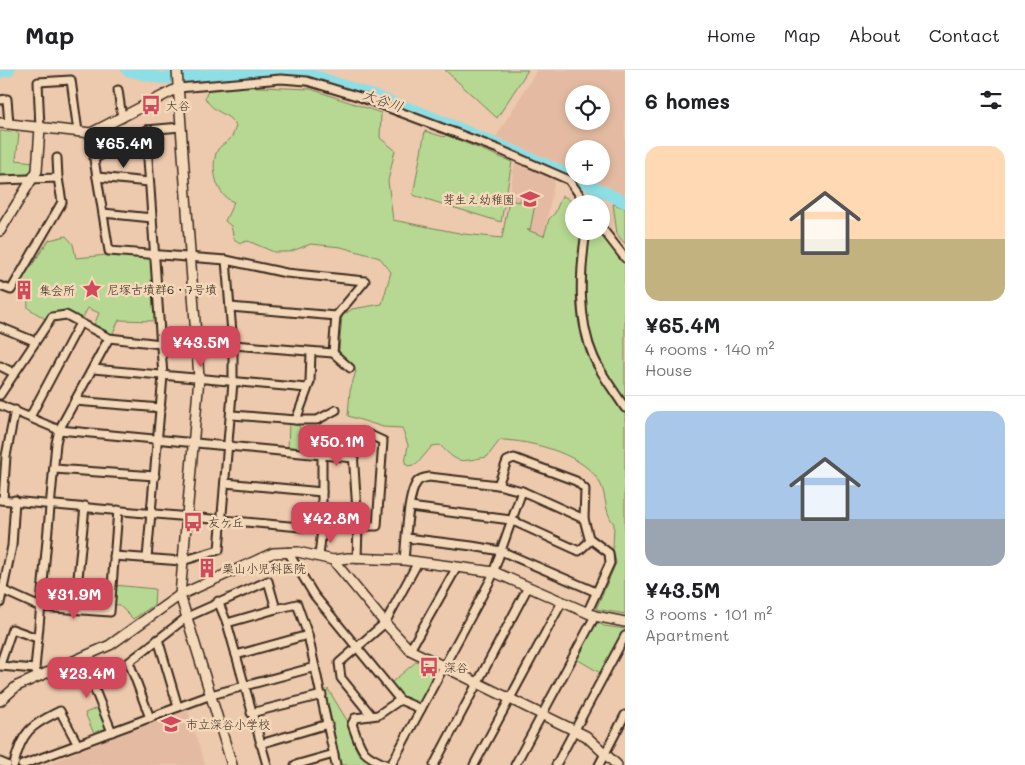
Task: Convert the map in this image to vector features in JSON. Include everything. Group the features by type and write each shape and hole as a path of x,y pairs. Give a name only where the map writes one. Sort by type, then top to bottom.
{"street":[{"path":"177,79 199,378 180,595 232,765"},
{"path":"0,100 7,99 4,124 91,133 122,118 177,79 281,79 307,81 360,97 498,149 568,180 579,195"},
{"path":"0,231 37,171 40,128 38,82 71,80 78,132"},
{"path":"118,90 122,118"},
{"path":"181,127 146,130 94,159 110,251 226,260 286,273 365,281 336,316 333,353"},
{"path":"146,130 163,376 159,440 147,558"},
{"path":"0,286 11,290 62,202 57,158"},
{"path":"97,177 149,182"},
{"path":"0,180 58,178"},
{"path":"103,213 152,218"},
{"path":"610,239 625,258"},
{"path":"585,240 582,258 581,298 590,344 594,358 625,408"},
{"path":"114,556 182,561 219,550 232,414 233,382 233,345 226,260"},
{"path":"230,307 336,316"},
{"path":"0,395 34,341 52,317 66,315 109,338 161,344"},
{"path":"30,416 80,323"},
{"path":"0,327 34,341"},
{"path":"36,673 37,638 59,430 109,338"},
{"path":"233,345 333,353 350,368"},
{"path":"296,420 310,382 311,352"},
{"path":"0,366 14,373"},
{"path":"92,369 307,388"},
{"path":"75,401 161,408"},
{"path":"0,404 59,430 354,458"},
{"path":"15,410 6,456 1,500 85,506 322,529"},
{"path":"232,414 317,420 336,410"},
{"path":"357,559 358,526 352,436 370,435 383,441 377,526 358,526"},
{"path":"318,556 322,529 322,455"},
{"path":"498,486 507,461 514,458 554,471 576,481 585,489 584,519 588,538 609,553 610,563 596,592 591,615 515,765"},
{"path":"54,469 155,476"},
{"path":"404,560 414,488 418,481 424,478 429,477 498,486 522,491 584,519"},
{"path":"225,483 322,492"},
{"path":"392,765 494,572 522,491"},
{"path":"0,603 12,546 15,500"},
{"path":"75,609 85,506"},
{"path":"410,507 511,520 579,551 591,540"},
{"path":"2,590 40,607 110,612 118,510"},
{"path":"406,538 501,551 596,592"},
{"path":"288,552 314,595 400,700 421,709"},
{"path":"0,701 36,673 82,658 119,639 180,595 273,553 288,552 334,560 404,560 494,572 591,615 625,622"},
{"path":"334,560 385,623 410,650 443,668 586,736 617,765"},
{"path":"371,716 341,678 339,663 385,623 418,562"},
{"path":"410,650 457,567"},
{"path":"150,718 129,662 187,616 268,581 276,609"},
{"path":"434,765 528,587"},
{"path":"218,601 227,623 243,686 267,765"},
{"path":"474,765 562,602"},
{"path":"227,623 297,604 308,635 336,765"},
{"path":"36,673 0,666 12,629 37,638"},
{"path":"236,655 308,635"},
{"path":"556,765 625,636"},
{"path":"158,639 178,706"},
{"path":"82,658 112,732"},
{"path":"22,765 178,706 211,695 315,667"},
{"path":"251,713 322,695"},
{"path":"387,765 364,754 352,724 355,718 378,715 400,700"},
{"path":"14,765 18,745 26,732 36,723 60,710 78,745"},
{"path":"599,765 624,718"},
{"path":"260,744 328,724"},
{"path":"295,765 334,754"},
{"path":"0,762 7,765"}],"shaded area":[{"path":"537,70 625,70 625,196 604,185 610,185 610,140 565,140 565,166 496,137"},
{"name":"芽生え幼稚園","path":"515,161 555,179 544,235 521,230 505,220"},
{"name":"市立深谷小学校","path":"188,710 205,765 46,765 110,738"}],"green space":[{"path":"445,70 528,70 497,118"},
{"path":"234,86 311,89 381,113 380,138 395,150 388,181 393,220 464,234 502,238 509,200 520,202 522,196 536,199 530,230 527,230 544,236 549,219 555,213 562,196 565,197 565,240 581,240 578,298 589,356 625,413 625,614 596,609 616,563 613,548 614,524 607,510 601,485 594,474 584,465 557,451 542,446 500,440 487,457 466,460 457,459 440,445 432,446 417,464 408,466 405,463 408,445 402,428 383,427 348,416 350,391 356,371 339,351 342,316 352,309 382,304 391,272 380,258 341,247 311,244 289,252 274,252 248,241 240,243 234,239 231,226 225,221 234,202 228,199 219,188 214,165 217,151 230,139 236,126 233,121 213,107 205,98 208,90"},
{"path":"0,131 19,133 16,160 34,162 30,173 0,177"},
{"path":"425,131 444,137 446,135 512,162 501,222 413,195"},
{"path":"613,204 625,208 625,244 617,234"},
{"path":"66,236 73,244 76,258 107,255 151,258 155,321 119,320 112,335 94,325 99,313 88,308 82,319 66,313 51,313 47,320 28,308 27,286 21,281 49,240"},
{"path":"588,240 608,240 625,261 625,402 601,360 590,332 584,288"},
{"path":"289,422 297,422 304,437 336,439 336,454 288,449"},
{"path":"114,585 155,589 154,605 133,619 119,605 113,604"},
{"path":"599,623 604,626 625,629 602,674 575,658 593,625"},
{"path":"417,661 435,671 436,676 422,702 418,704 402,697 391,683"},
{"path":"328,689 348,722 361,755 379,765 341,765 326,694"},
{"path":"100,707 110,731 95,736 85,713"}],"waterway":[{"name":"大谷川","path":"0,72 9,70"},
{"name":"大谷川","path":"127,70 160,78 281,71 318,77 419,112 556,169 625,202"}],"place":[{"name":"大谷","path":"151,105"},
{"name":"芽生え幼稚園","path":"530,199"},
{"name":"尼塚古墳群6・7号墳","path":"92,289"},
{"name":"集会所","path":"24,290"},
{"name":"友ケ丘","path":"193,522"},
{"name":"栗山小児科医院","path":"207,568"},
{"name":"深谷","path":"429,667"},
{"name":"市立深谷小学校","path":"171,724"}]}
